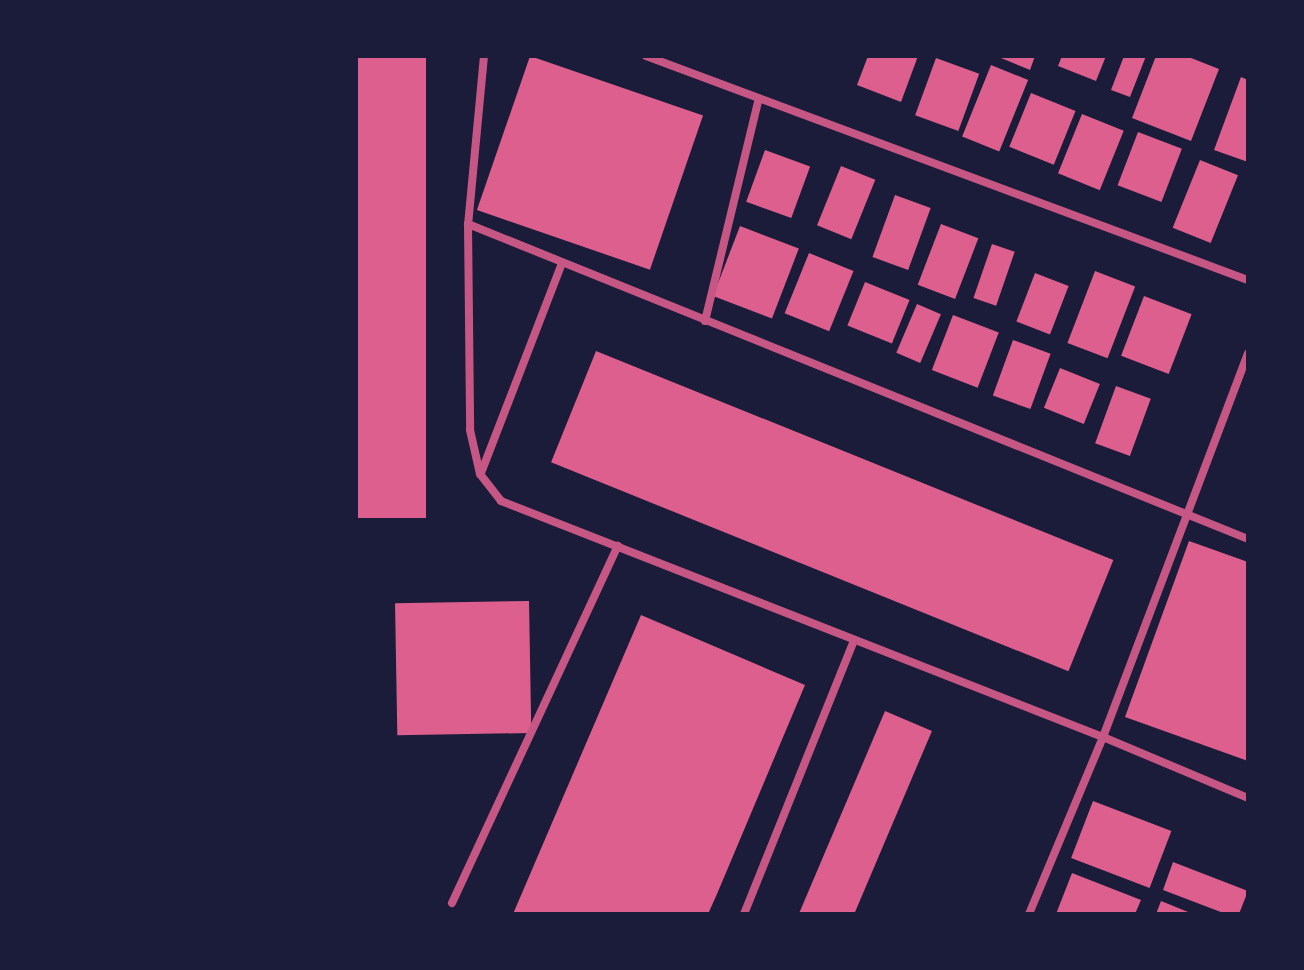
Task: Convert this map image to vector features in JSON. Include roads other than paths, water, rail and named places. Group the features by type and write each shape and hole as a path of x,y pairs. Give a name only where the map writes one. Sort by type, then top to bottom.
{"street":[{"path":"484,56 468,224 470,430 480,474 501,501 1103,737 1248,798"},
{"path":"646,56 1248,280"},
{"path":"705,321 759,98"},
{"path":"468,224 1248,539"},
{"path":"480,474 562,263"},
{"path":"1029,914 1103,737 1248,353"},
{"path":"452,903 618,546"},
{"path":"744,914 854,641"}]}
